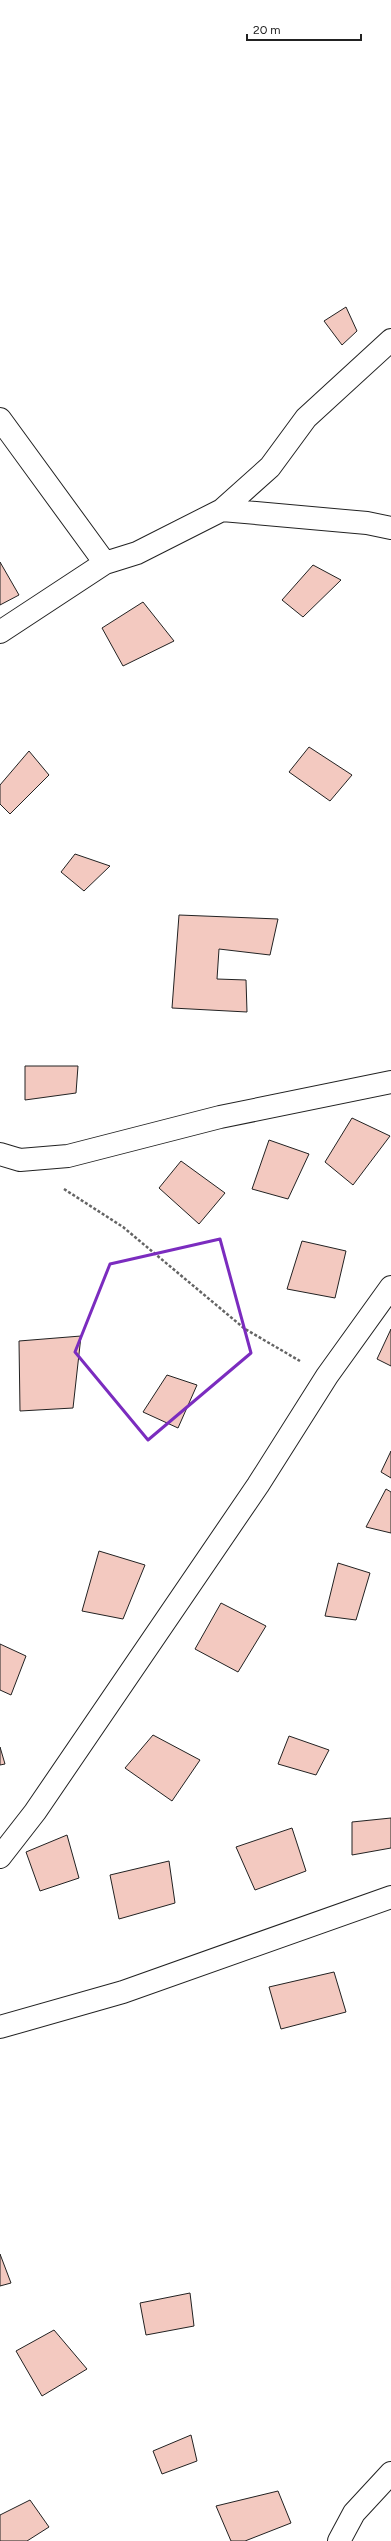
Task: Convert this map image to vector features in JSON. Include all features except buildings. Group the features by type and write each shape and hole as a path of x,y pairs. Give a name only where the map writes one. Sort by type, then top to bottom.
{"street":[{"path":"0,632 105,563 137,553 222,510 270,467 306,418 391,340"},
{"path":"0,419 105,563"},
{"path":"222,510 367,522 391,528"},
{"path":"10,1157 68,1156 220,1117 391,1082"},
{"path":"0,1857 35,1812 258,1486 326,1376 391,1287"},
{"path":"0,2027 123,1992 391,1897"},
{"path":"338,2541 354,2513 391,2473"}],"path":[{"path":"10,1157 123,1227 245,1329 326,1376"}],"highlighted area":[{"path":"220,1239 251,1353 148,1440 75,1352 110,1264"}]}
